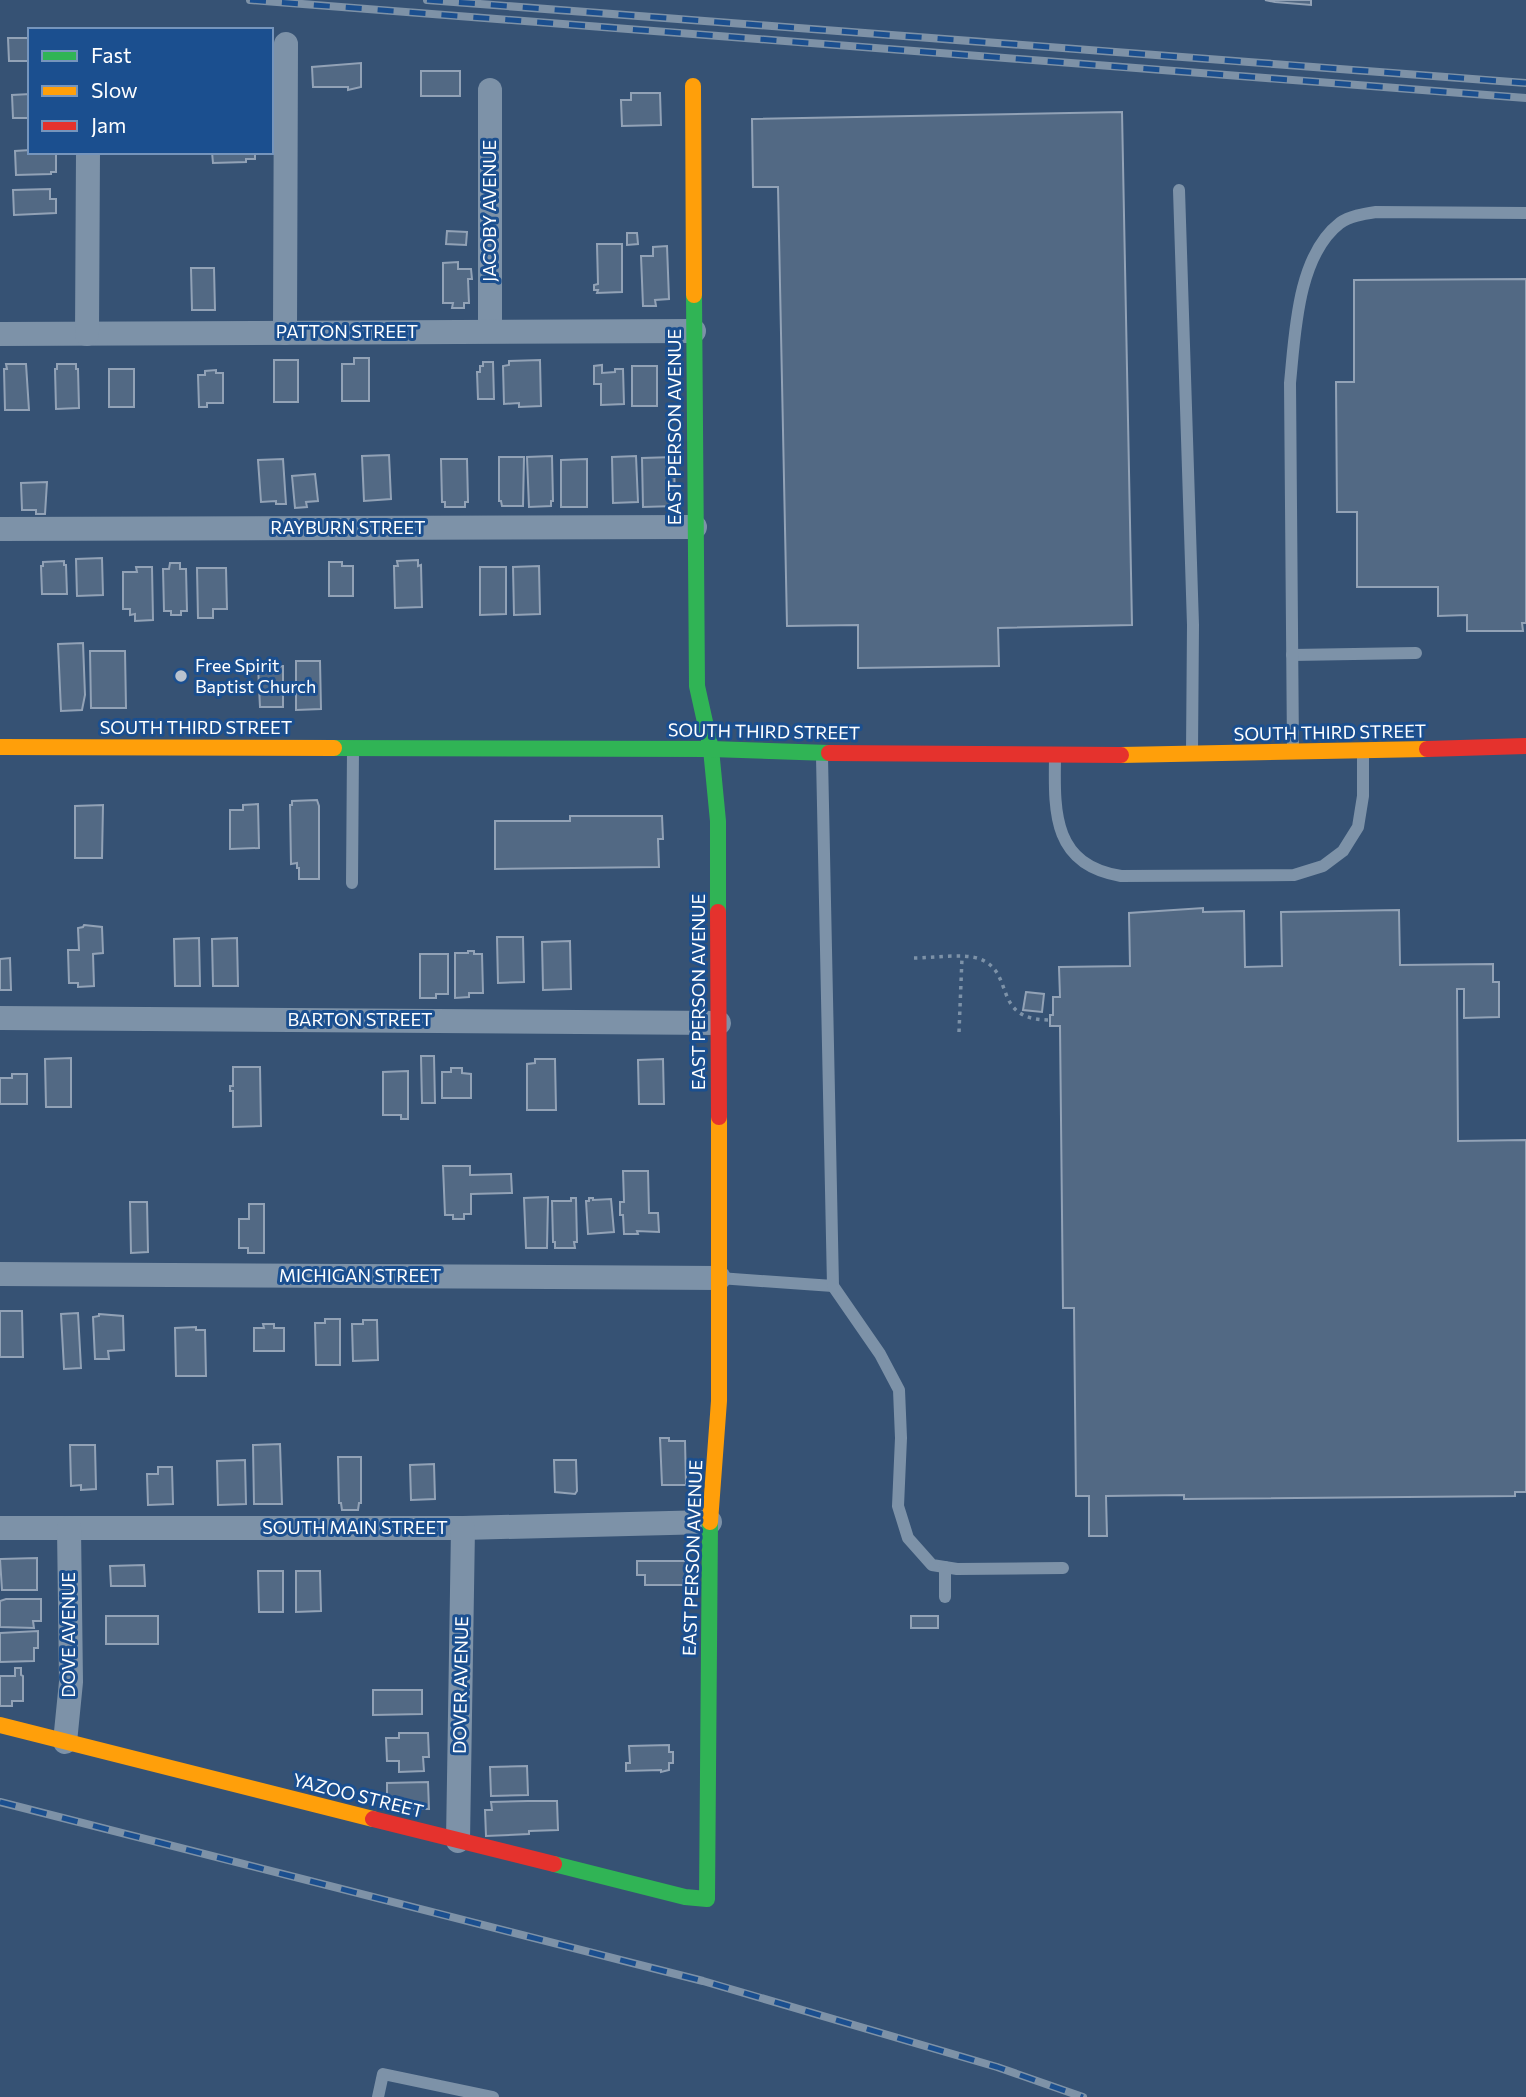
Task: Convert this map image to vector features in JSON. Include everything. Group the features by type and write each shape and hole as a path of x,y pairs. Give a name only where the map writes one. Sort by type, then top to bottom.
{"street":[{"path":"285,333 286,44"},
{"name":"EAST PERSON AVENUE","path":"693,86 697,685 711,749 718,821 719,1401 710,1522 708,1899"},
{"name":"JACOBY AVENUE","path":"490,90 490,331"},
{"path":"87,334 88,154"},
{"name":"PATTON STREET","path":"0,334 694,331"},
{"name":"RAYBURN STREET","path":"0,528 695,527"},
{"name":"SOUTH THIRD STREET","path":"0,747 711,749 822,753 1192,755 1526,746"},
{"name":"BARTON STREET","path":"0,1018 719,1023"},
{"name":"MICHIGAN STREET","path":"0,1274 719,1278"},
{"name":"SOUTH MAIN STREET","path":"0,1528 463,1528 710,1522"},
{"name":"DOVE AVENUE","path":"65,1742 71,1682 69,1528"},
{"name":"DOVER AVENUE","path":"458,1841 463,1528"},
{"name":"YAZOO STREET","path":"0,1725 685,1897 708,1899"}],"lane":[{"path":"1179,190 1193,625 1192,755"},
{"path":"1293,753 1290,383 1295,331 1311,262 1324,238 1342,222 1359,214 1526,213"},
{"path":"1292,655 1416,653"},
{"path":"352,883 353,748"},
{"path":"1055,755 1056,814 1067,845 1076,857 1093,869 1121,876 1294,875 1323,866 1343,852 1358,827 1363,796 1363,752"},
{"path":"822,753 833,1286 880,1354 899,1390 901,1438 898,1506 908,1538 932,1565 978,1569 1063,1568"},
{"path":"719,1278 833,1286"},
{"path":"945,1567 945,1597"},
{"path":"378,2097 383,2074 493,2097"}],"path":[{"path":"914,958 982,960 998,975 1010,1004 1017,1012 1025,1017 1048,1020"},
{"path":"959,1032 962,958"}],"building":[{"path":"1265,0 1311,0 1311,5 1275,2"},
{"path":"8,38 28,38 28,61 9,61"},
{"path":"361,63 361,87 348,90 348,87 313,87 312,67"},
{"path":"421,71 460,71 460,96 421,96"},
{"path":"631,93 660,93 661,125 622,126 621,100 631,100"},
{"path":"28,94 28,118 13,118 12,95"},
{"path":"1122,112 1132,625 998,628 999,666 858,668 858,625 787,626 778,187 753,187 752,119"},
{"path":"15,151 56,154 56,172 16,175"},
{"path":"212,154 255,154 255,159 246,159 246,162 213,163"},
{"path":"50,189 50,199 56,199 56,213 14,215 13,190"},
{"path":"447,231 467,232 466,245 446,244"},
{"path":"627,233 637,233 638,244 627,245"},
{"path":"597,244 622,244 622,292 597,293 598,290 594,290 594,285 598,284"},
{"path":"667,246 669,299 655,300 656,306 643,306 641,256 653,256 653,247"},
{"path":"458,262 458,269 471,269 472,279 468,279 469,303 464,303 464,308 452,308 453,303 443,303 443,263"},
{"path":"191,268 214,268 215,310 192,310"},
{"path":"1526,279 1526,623 1522,623 1523,631 1467,631 1467,615 1438,616 1438,587 1357,587 1357,512 1337,512 1336,382 1354,382 1354,280"},
{"path":"354,358 369,358 369,401 342,401 342,364 354,364"},
{"path":"274,360 298,360 298,402 274,402"},
{"path":"540,360 541,406 519,407 519,403 504,404 503,366 509,365 509,361"},
{"path":"483,362 493,362 494,399 478,399 477,372 480,372"},
{"path":"6,364 26,364 29,410 5,410"},
{"path":"57,364 76,364 79,408 56,409"},
{"path":"602,365 602,373 623,369 624,404 601,405 601,384 594,384 594,366"},
{"path":"632,366 657,366 657,406 632,406"},
{"path":"109,369 134,369 134,407 109,407"},
{"path":"216,370 216,373 223,373 223,403 207,403 207,407 199,407 198,375"},
{"path":"389,455 391,499 364,501 362,456"},
{"path":"552,456 551,506 529,507 527,457"},
{"path":"636,456 638,502 613,503 612,457"},
{"path":"499,457 524,457 523,506 502,506 499,501"},
{"path":"674,457 675,506 643,507 642,458"},
{"path":"283,459 286,504 276,504 276,501 261,502 258,460"},
{"path":"441,459 467,459 468,502 465,502 465,507 445,507 445,502 442,502"},
{"path":"587,459 587,507 561,507 561,460"},
{"path":"315,474 318,501 306,502 307,507 295,508 292,476"},
{"path":"47,482 45,514 36,514 36,510 22,510 21,483"},
{"path":"102,558 103,595 77,596 76,559"},
{"path":"418,560 418,566 421,565 422,607 395,608 394,566 398,566 397,561"},
{"path":"64,561 67,594 42,594 43,562"},
{"path":"329,562 342,562 342,566 353,566 353,596 329,596"},
{"path":"170,563 180,563 180,569 186,569 187,611 181,611 181,615 171,615 171,611 164,611 163,569 169,569"},
{"path":"539,566 540,614 514,615 513,567"},
{"path":"136,567 152,567 153,620 135,621 135,614 130,615 130,609 123,609 123,572 137,572"},
{"path":"480,567 506,567 506,614 480,615"},
{"path":"197,568 226,568 227,609 213,609 213,618 198,618"},
{"path":"83,643 85,695 82,710 61,711 58,644"},
{"path":"90,651 125,651 126,708 91,708"},
{"path":"296,661 320,661 321,709 296,710"},
{"path":"283,666 283,707 260,707 258,667"},
{"path":"317,800 319,879 299,879 297,863 291,864 290,805 292,801"},
{"path":"258,804 259,848 230,849 230,810 243,810 243,805"},
{"path":"103,805 102,858 75,858 75,806"},
{"path":"570,816 662,816 663,839 658,839 659,867 495,869 495,821 570,821"},
{"path":"1203,908 1203,912 1244,911 1245,967 1282,966 1281,912 1399,910 1400,965 1493,964 1493,982 1499,982 1499,1017 1464,1018 1464,989 1457,989 1458,1141 1526,1140 1526,1492 1515,1492 1515,1496 1184,1499 1184,1495 1106,1496 1107,1536 1089,1536 1089,1496 1076,1496 1074,1308 1063,1308 1060,1026 1050,1026 1053,997 1060,997 1059,967 1130,966 1129,913"},
{"path":"84,925 102,927 103,953 93,954 94,986 78,987 78,983 69,983 68,950 79,950 78,928"},
{"path":"497,937 523,937 524,982 498,983"},
{"path":"199,938 200,986 175,986 174,939"},
{"path":"237,938 238,986 213,986 212,939"},
{"path":"570,941 571,989 543,990 542,942"},
{"path":"468,951 482,954 483,993 469,993 469,997 455,998 455,953"},
{"path":"420,954 448,954 448,994 436,994 436,998 420,998"},
{"path":"10,958 11,990 0,990 0,959"},
{"path":"1026,992 1044,994 1042,1012 1023,1010"},
{"path":"421,1056 434,1056 435,1103 422,1103"},
{"path":"71,1058 71,1107 46,1107 45,1059"},
{"path":"535,1059 555,1059 556,1110 527,1110 527,1064 535,1063"},
{"path":"663,1059 664,1104 639,1104 638,1060"},
{"path":"233,1067 260,1067 261,1126 233,1127 233,1091 230,1091 230,1086 233,1086"},
{"path":"451,1068 462,1068 462,1073 471,1074 471,1098 442,1098 442,1072 451,1072"},
{"path":"408,1071 408,1119 401,1119 401,1115 383,1115 383,1072"},
{"path":"12,1074 27,1074 27,1104 0,1104 0,1078 12,1078"},
{"path":"443,1166 470,1166 470,1175 511,1174 512,1193 471,1194 471,1214 464,1214 464,1219 453,1219 453,1215 445,1215"},
{"path":"623,1171 648,1171 649,1213 658,1213 659,1232 637,1231 638,1234 624,1234 623,1215 620,1215 620,1202 624,1202"},
{"path":"548,1197 547,1248 526,1248 524,1198"},
{"path":"571,1198 576,1198 577,1242 574,1242 575,1248 555,1248 552,1201 571,1201"},
{"path":"589,1198 611,1199 614,1232 588,1234 586,1201 589,1201"},
{"path":"130,1202 147,1202 148,1252 131,1253"},
{"path":"249,1204 264,1204 264,1253 248,1253 248,1248 239,1248 239,1219 249,1219"},
{"path":"0,1311 22,1311 23,1357 0,1357"},
{"path":"78,1313 81,1368 64,1369 61,1314"},
{"path":"99,1314 123,1316 124,1350 108,1351 109,1359 95,1359 93,1317"},
{"path":"325,1319 340,1319 340,1365 316,1365 315,1323 325,1323"},
{"path":"363,1320 377,1320 378,1360 353,1361 352,1324 363,1324"},
{"path":"263,1324 284,1328 284,1351 254,1351 254,1328 264,1328"},
{"path":"196,1327 196,1330 205,1330 206,1376 176,1376 175,1328"},
{"path":"660,1438 685,1441 686,1485 662,1485"},
{"path":"280,1444 282,1504 254,1504 253,1445"},
{"path":"70,1445 95,1445 96,1489 81,1490 81,1485 71,1486"},
{"path":"338,1457 361,1457 361,1503 358,1510 342,1510 339,1503"},
{"path":"245,1460 246,1504 218,1505 217,1461"},
{"path":"554,1460 576,1460 575,1494 555,1492"},
{"path":"434,1464 435,1499 411,1500 410,1465"},
{"path":"158,1467 172,1467 173,1504 148,1505 147,1474 158,1474"},
{"path":"37,1558 37,1590 2,1590 0,1559"},
{"path":"637,1561 688,1561 688,1580 683,1580 683,1585 645,1585 645,1575 637,1575"},
{"path":"144,1565 145,1586 111,1586 110,1566"},
{"path":"258,1571 283,1571 283,1612 259,1612"},
{"path":"296,1571 320,1571 321,1611 296,1612"},
{"path":"41,1599 41,1621 33,1621 34,1628 0,1627 0,1601"},
{"path":"106,1616 158,1616 158,1644 106,1644"},
{"path":"911,1616 938,1616 938,1628 911,1628"},
{"path":"38,1631 38,1648 34,1648 34,1661 0,1662 0,1633"},
{"path":"15,1668 21,1668 23,1676 23,1701 12,1701 12,1706 0,1706 0,1676 15,1676"},
{"path":"373,1690 422,1690 422,1714 373,1715"},
{"path":"399,1733 428,1733 429,1757 423,1757 424,1771 399,1772 399,1761 387,1761 386,1738 399,1738"},
{"path":"669,1745 669,1752 673,1752 673,1763 669,1763 669,1770 626,1771 626,1763 630,1763 629,1746"},
{"path":"527,1766 528,1795 491,1796 490,1767"},
{"path":"428,1782 429,1809 384,1809 387,1783"},
{"path":"557,1801 558,1830 486,1836 485,1810 492,1810 491,1802"}],"railway":[{"path":"250,0 1526,98"},
{"path":"427,0 1526,83"},
{"path":"0,1802 703,1981 997,2067 1083,2097"}],"traffic: fast":[{"path":"694,295 697,686 711,749 718,821 718,912"},
{"path":"334,748 711,749 829,753"},
{"path":"554,1864 685,1897 707,1899 710,1522"}],"traffic: slow":[{"path":"693,86 694,295"},
{"path":"0,747 334,748"},
{"path":"1121,755 1427,749"},
{"path":"710,1522 719,1401 719,1117"},
{"path":"0,1725 373,1819"}],"traffic: jam":[{"path":"1427,749 1526,746"},
{"path":"829,753 1121,755"},
{"path":"718,912 719,1117"},
{"path":"373,1819 554,1864"}],"place":[{"name":"Free Spirit Baptist Church","path":"181,676"}]}
